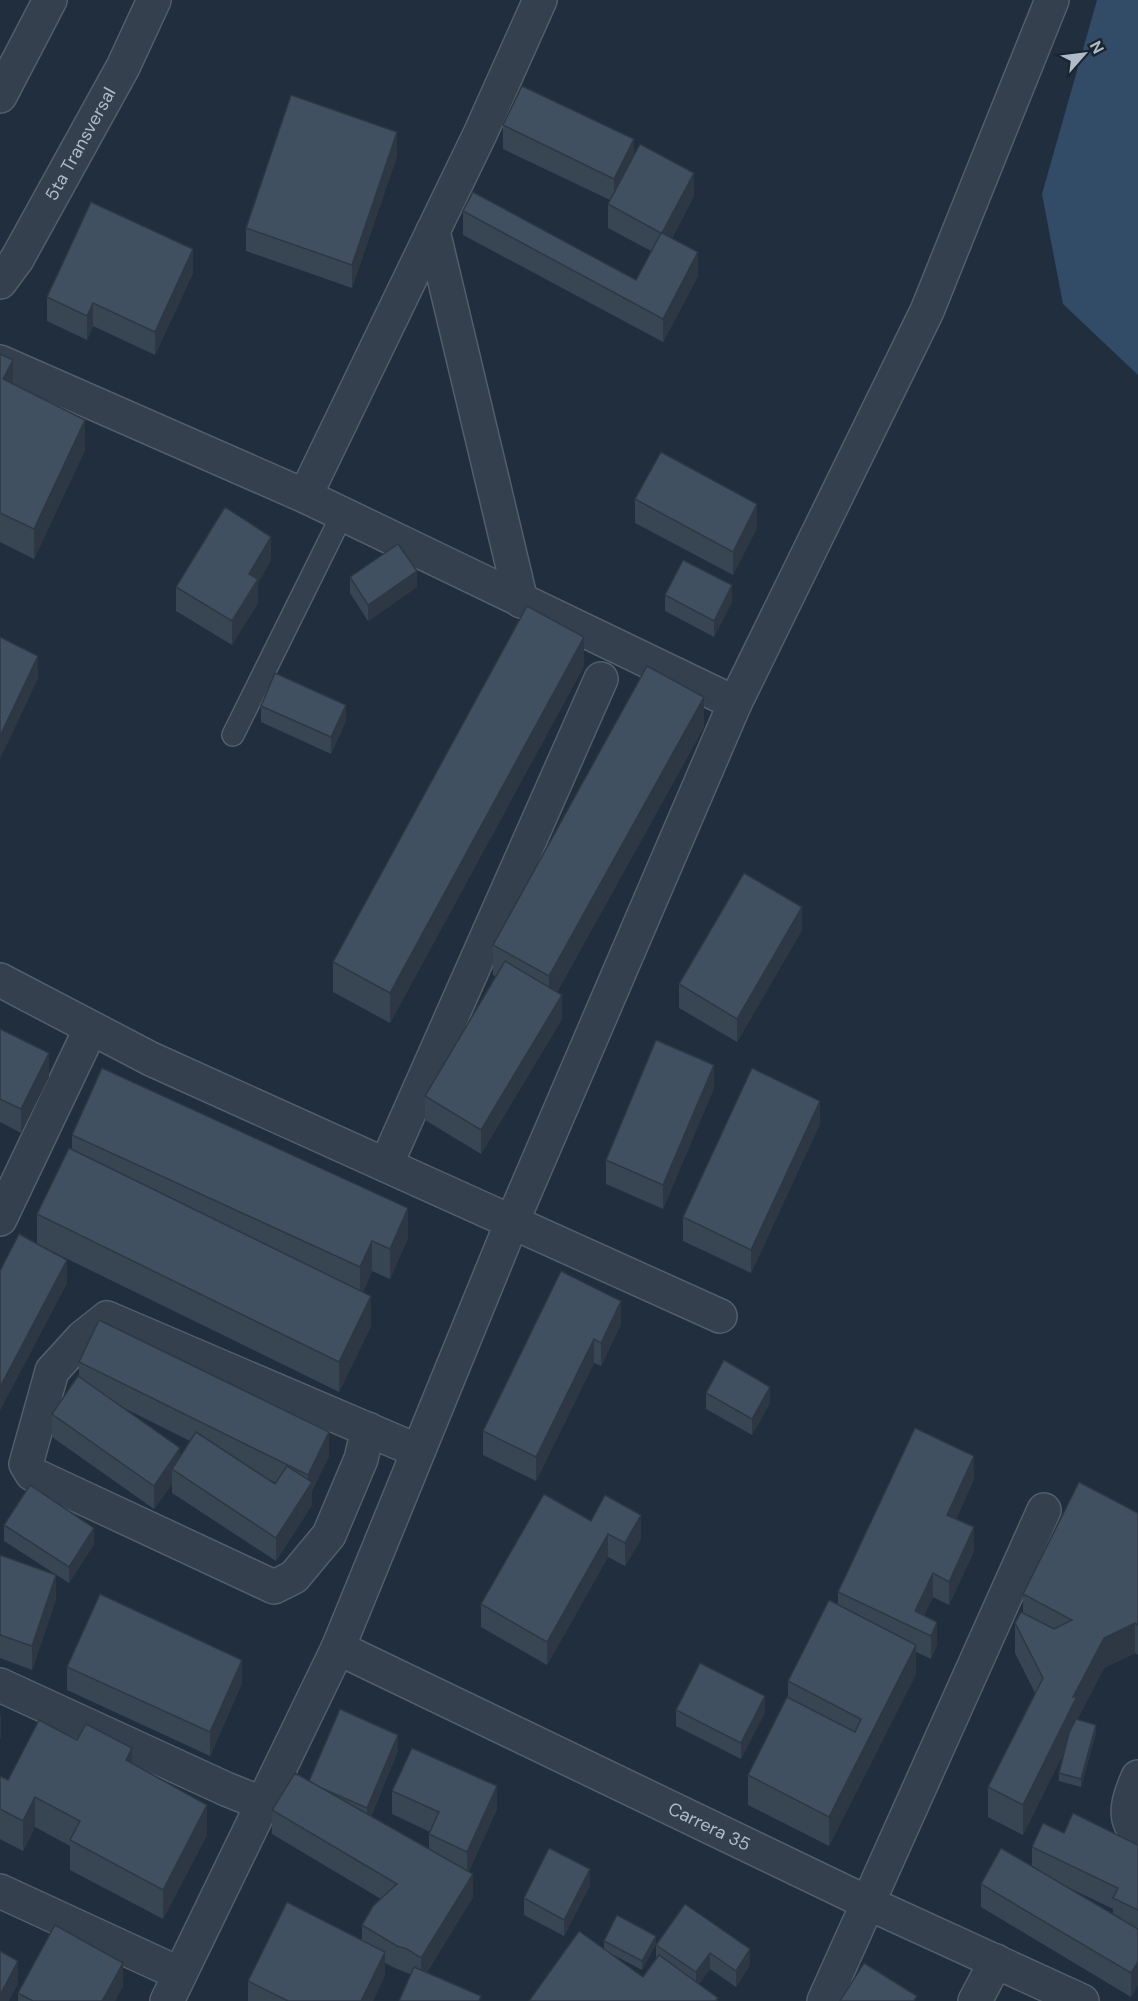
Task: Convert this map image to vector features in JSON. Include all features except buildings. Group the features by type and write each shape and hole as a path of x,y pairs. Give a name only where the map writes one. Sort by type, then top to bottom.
{"street":[{"path":"0,96 50,0"},
{"name":"5ta Transversal","path":"0,282 17,259 123,67 154,0"},
{"path":"305,496 480,134 540,0"},
{"path":"0,1891 174,1988 338,1648 512,1222 735,704 927,311 1052,0"},
{"path":"433,231 521,601"},
{"path":"0,362 305,496 735,704"},
{"path":"386,1165 601,679"},
{"path":"0,980 151,1059 720,1316"},
{"path":"0,1219 91,1028"},
{"path":"368,1429 361,1459 329,1534 294,1577 274,1587 32,1474 26,1464 52,1371 83,1337 107,1318 368,1429 418,1451"},
{"path":"824,2001 1044,1510"},
{"name":"Carrera 35","path":"338,1648 868,1903 1082,2001"},
{"path":"0,1685 263,1804"},
{"path":"1138,1778 1129,1802 1129,1814 1138,1832"},
{"path":"975,2001 996,1961"}],"lane":[{"path":"233,735 342,515"}],"water":[{"path":"1097,0 1138,0 1138,375 1063,304 1042,194"}]}
